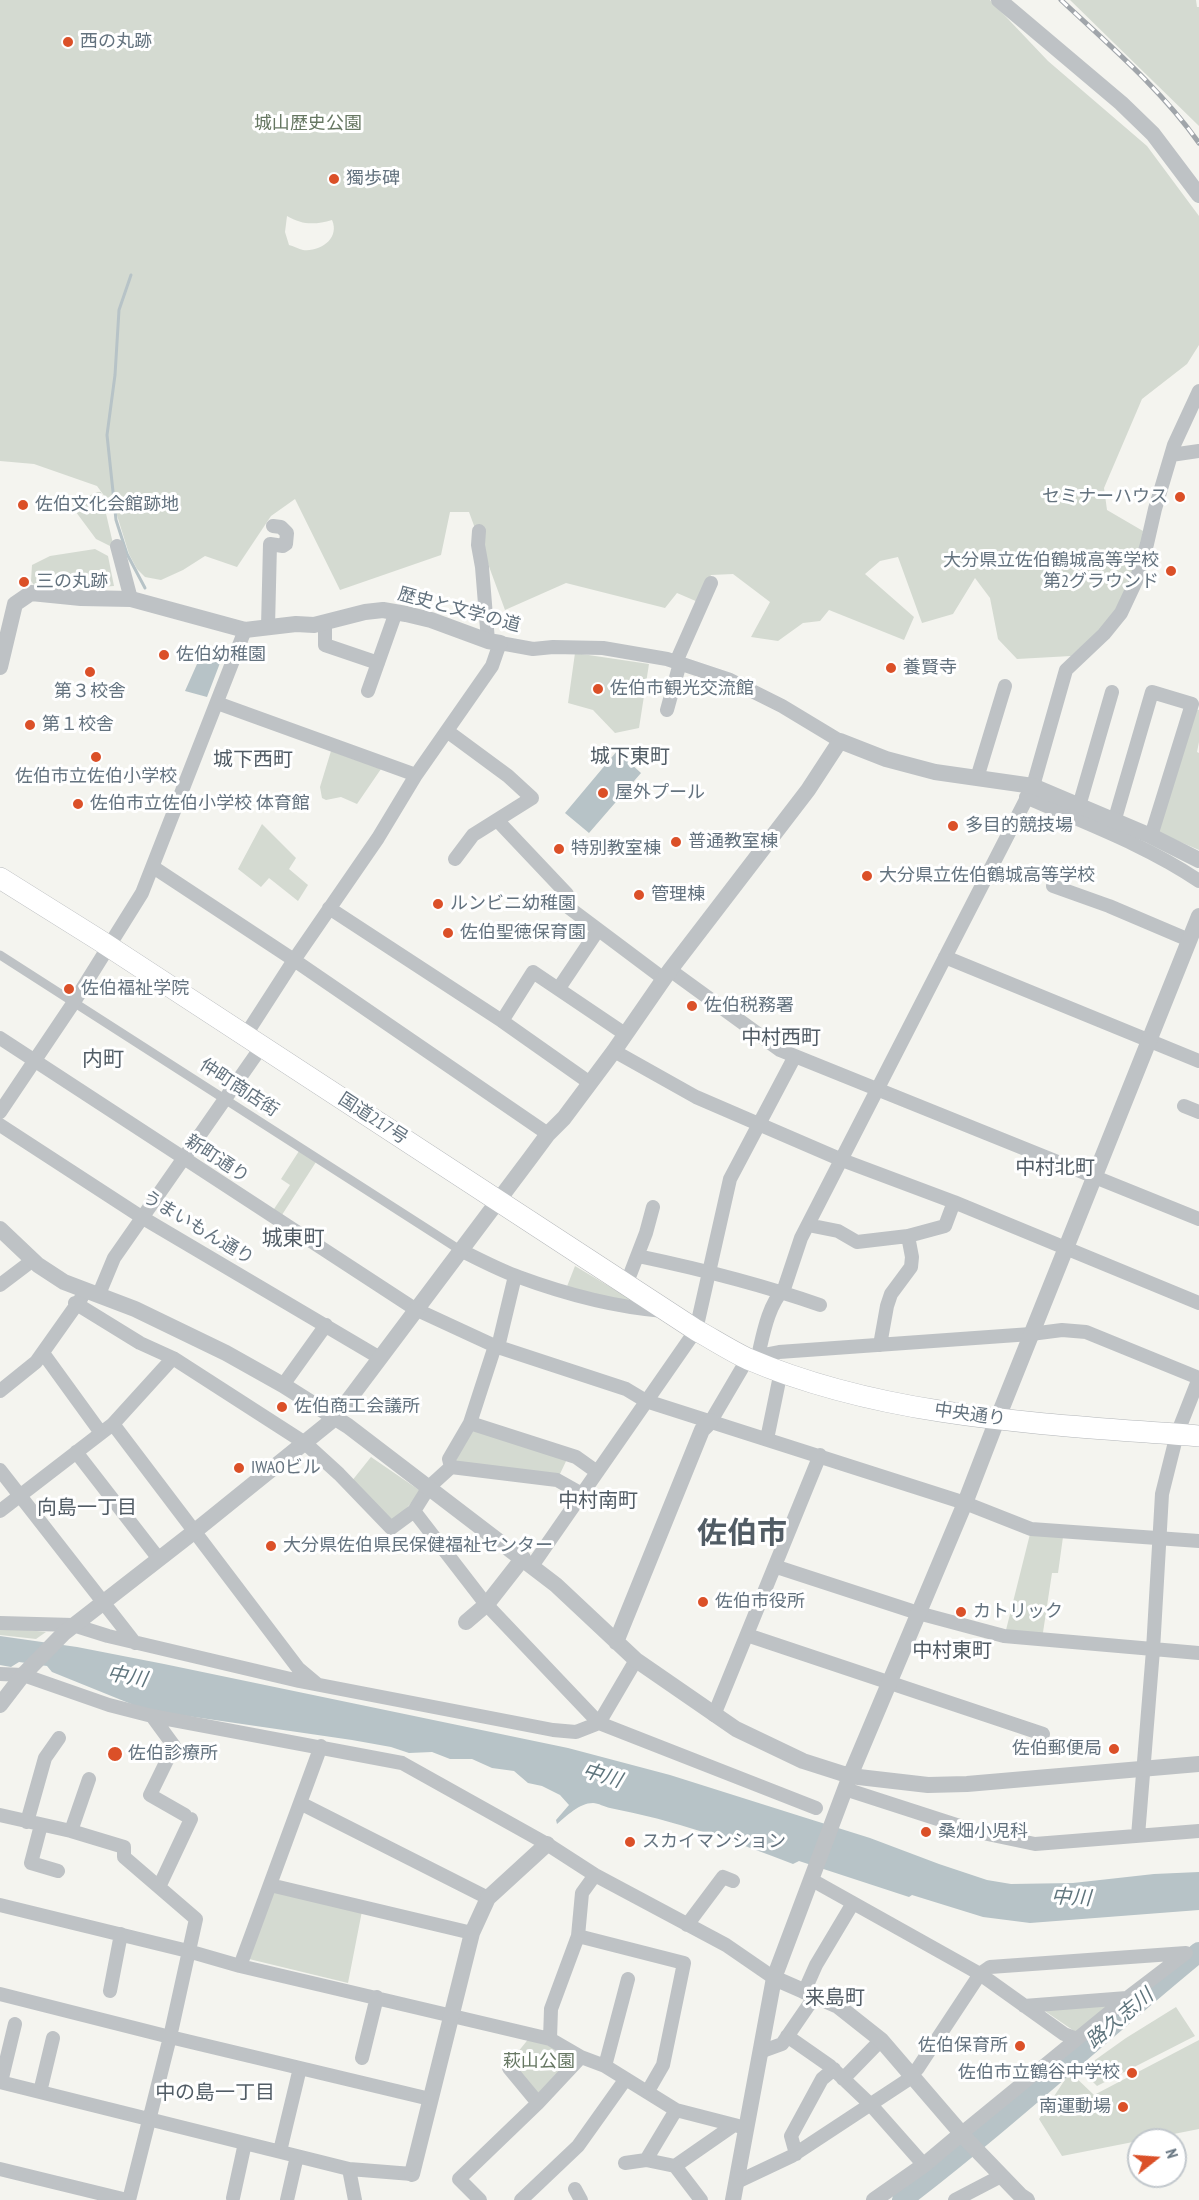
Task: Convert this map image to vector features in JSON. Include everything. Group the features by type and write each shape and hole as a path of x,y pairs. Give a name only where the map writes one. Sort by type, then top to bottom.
{"highway":[{"name":"国道217号","path":"0,878 108,946 667,1312 696,1330 753,1357"},
{"name":"中央通り","path":"753,1357 782,1371 811,1381 909,1406 997,1420 1199,1436"}],"street":[{"path":"999,0 1121,103 1152,134 1199,195"},
{"path":"616,1642 702,1430 711,1421 753,1357 782,1292 801,1238 1029,792 1066,670 1116,622 1136,581 1171,455 1199,391"},
{"path":"1171,455 1199,451"},
{"path":"268,627 270,544 284,546 288,533 281,527 273,526"},
{"path":"2,1386 36,1362 43,1353 143,1218 225,1099 294,960 378,838 416,775 492,666 494,642 478,545 478,531"},
{"path":"117,546 131,599"},
{"path":"668,710 678,662 711,583"},
{"name":"歴史と文学の道","path":"0,667 15,604 31,592 81,598 131,599 245,630 296,624 314,625 365,612 383,610 431,621 494,642 533,649 603,648 678,662 730,680 782,706 840,741"},
{"path":"369,691 396,612"},
{"path":"325,622 325,645 378,663"},
{"path":"0,1112 74,1002 142,893 245,630"},
{"path":"978,778 1005,686"},
{"path":"1079,806 1112,692"},
{"path":"1114,822 1152,692 1192,704 1151,836"},
{"path":"217,704 416,775"},
{"path":"447,731 508,776 532,798 473,836 455,859"},
{"path":"0,1705 26,1672 69,1629 335,1418 548,1134 564,1118 614,1051 667,974 808,790 840,741 886,759 935,772 978,778 1079,806 1151,836 1199,860"},
{"path":"1029,792 1168,861 1199,881"},
{"path":"497,820 567,894 560,901 598,930 780,1050 1199,1219"},
{"path":"153,867 294,960 548,1134"},
{"path":"1053,886 1189,940"},
{"path":"329,908 502,1021 590,1083"},
{"path":"733,2200 737,2182 740,2126 760,2052 774,1978 848,1782 965,1503 1199,916"},
{"path":"559,988 598,930"},
{"name":"仲町商店街","path":"0,956 460,1250"},
{"path":"945,957 1199,1060"},
{"path":"502,1021 533,972 625,1034"},
{"name":"新町通り","path":"0,1038 415,1309 496,1346 626,1389 646,1401 965,1503 1031,1529 1199,1541"},
{"path":"614,1051 696,1097 842,1160 954,1202 1199,1303"},
{"path":"466,1622 487,1604 527,1562 582,1494 696,1330 730,1179 795,1056"},
{"path":"1184,1106 1199,1112"},
{"name":"うまいもん通り","path":"0,1125 143,1218 380,1358"},
{"path":"808,1225 838,1231 858,1242 908,1236 945,1226 954,1202"},
{"path":"626,1285 646,1233 652,1207"},
{"path":"0,1229 33,1260 87,1296 226,1353 283,1385 365,1438 556,1585 636,1660 714,1715 757,1740 848,1782 978,1832 1035,1844 1199,1831"},
{"path":"880,1345 891,1294 911,1267 912,1257 908,1236"},
{"path":"460,1250 515,1276 579,1296 630,1308 667,1312"},
{"path":"638,1256 710,1272 820,1305"},
{"path":"0,1284 33,1260"},
{"path":"451,1467 449,1459 470,1424 496,1346 515,1276"},
{"path":"87,1296 140,1343 173,1358 305,1443 391,1527 414,1511 429,1487 451,1467 557,1480 582,1494"},
{"path":"283,1385 326,1325"},
{"path":"753,1357 779,1352 1062,1330 1086,1332 1199,1378 1177,1434 1162,1494 1153,1650 1138,1836"},
{"path":"43,1353 102,1433"},
{"path":"0,1511 113,1424 173,1358"},
{"path":"767,1439 782,1371"},
{"path":"113,1424 298,1668 318,1684"},
{"path":"470,1424 576,1457 597,1472"},
{"path":"76,1452 159,1559"},
{"path":"714,1715 777,1567 820,1455"},
{"path":"0,1470 135,1643"},
{"path":"414,1511 487,1604 599,1723 816,1808"},
{"path":"777,1567 918,1613 1004,1636 1199,1653"},
{"path":"0,1623 69,1629 318,1684 553,1731 576,1732 599,1723 636,1660"},
{"path":"747,1635 1043,1734"},
{"path":"0,1674 26,1672 109,1705 152,1716 402,1763 547,1844 595,1875 726,1945 774,1978 838,2006 881,2040 964,2137 1027,2200"},
{"path":"152,1716 174,1746 150,1795 188,1817 159,1887"},
{"path":"27,1822 45,1758 59,1738"},
{"path":"240,1966 321,1746"},
{"path":"848,1782 938,1785 1199,1764"},
{"path":"71,1832 89,1779"},
{"path":"300,1803 488,1898"},
{"path":"0,1815 124,1847 124,1857 196,1919 171,2037 128,2200 0,2169"},
{"path":"41,1825 31,1863 58,1871"},
{"path":"15,2024 0,2082 280,2151 350,2173 412,2174 472,1933 488,1898 547,1844"},
{"path":"550,2039 550,2009 578,1936 582,1893 595,1875"},
{"path":"687,1925 723,1877 733,1881"},
{"path":"813,1877 854,1903 980,1974 1064,2034 1077,2039"},
{"path":"270,1885 472,1933"},
{"path":"760,2052 782,2044 809,1994 816,1965 854,1903"},
{"path":"0,1905 240,1966 550,2039 581,2057 605,2066 676,2110 740,2126"},
{"path":"110,1991 121,1934"},
{"path":"578,1936 684,1963 663,2065 648,2091"},
{"path":"737,2182 796,2154 912,2075 980,1974 990,1967 1186,1953 1077,2039 964,2137 874,2200"},
{"path":"605,2066 628,1979"},
{"path":"0,1994 430,2098"},
{"path":"362,2058 377,1997"},
{"path":"1024,2007 1127,1998"},
{"path":"787,2036 839,2074 924,2165"},
{"path":"40,2092 53,2038"},
{"path":"796,2154 791,2136 822,2079 839,2074 881,2040"},
{"path":"480,2200 459,2179 581,2057"},
{"path":"280,2151 300,2068"},
{"path":"509,2068 537,2103"},
{"path":"521,2200 578,2146 625,2080"},
{"path":"646,2160 676,2110"},
{"path":"675,2166 740,2126"},
{"path":"233,2198 245,2143"},
{"path":"287,2200 297,2156"},
{"path":"625,2163 646,2160 675,2166 700,2200"},
{"path":"344,2200 350,2173"},
{"path":"350,2173 355,2200"},
{"path":"955,2200 1001,2176"}],"green space":[{"name":"城山歴史公園","path":"0,0 990,0 1048,61 1147,146 1199,216 1199,345 1187,364 1142,399 1104,488 1107,510 1143,531 1140,558 1116,615 1071,656 1017,659 998,639 990,598 975,578 953,614 922,623 898,557 880,561 865,574 914,617 904,640 829,610 820,621 803,623 778,641 751,637 770,602 733,574 711,575 698,602 677,593 665,608 566,583 505,610 469,512 450,512 441,555 340,590 295,499 271,516 237,567 205,556 161,580 145,577 137,569 129,554 116,512 97,486 34,464 0,461","holes":["287,216 309,223 332,220 334,227 331,238 316,249 301,250 289,245 285,232"]},
{"path":"1070,0 1196,0 1197,7 1199,7 1199,126"},
{"path":"101,492 114,548 96,539 73,508 74,502"},
{"path":"95,549 108,556 114,586 69,589 34,585 31,581 32,565 50,556"},
{"path":"575,653 649,664 639,728 615,733 593,710 568,703"},
{"path":"1195,709 1199,710 1197,752 1199,753 1199,850 1157,832"},
{"path":"331,751 381,769 357,804 341,797 326,800 322,798 320,787"},
{"path":"262,824 296,858 289,869 308,885 298,901 269,878 261,887 238,869"},
{"path":"299,1151 316,1162 280,1218 272,1212 290,1185 281,1179"},
{"path":"575,1266 632,1300 630,1305 566,1289"},
{"path":"471,1426 568,1457 559,1476 454,1465"},
{"path":"371,1457 422,1492 392,1523 351,1482"},
{"path":"1030,1534 1063,1537 1058,1573 1052,1573 1042,1639 1005,1634"},
{"path":"0,1627 46,1632 36,1639 0,1635"},
{"path":"271,1888 362,1911 348,1983 249,1959"},
{"path":"1114,2004 1077,2033 1042,2009"},
{"path":"1176,2007 1195,2036 1097,2086 1081,2070 1126,2038"},
{"name":"萩山公園","path":"530,2037 575,2057 538,2097 509,2063"},
{"name":"南運動場","path":"1199,2040 1199,2129 1187,2131 1187,2128 1127,2128 1127,2143 1062,2156 1039,2119 1070,2072 1094,2095"}],"water":[{"path":"201,655 220,663 207,697 185,691"},
{"name":"屋外プール","path":"617,751 641,773 589,833 565,813"},
{"name":"中川","path":"0,1636 77,1647 164,1664 568,1748 670,1775 870,1838 987,1880 1011,1884 1073,1883 1154,1874 1199,1872 1199,1910 1030,1923 983,1917 912,1895 909,1897 799,1861 793,1864 680,1825 595,1803 578,1808 557,1824 556,1820 569,1805 560,1795 542,1786 528,1783 514,1771 492,1768 472,1759 450,1759 432,1752 409,1753 391,1747 352,1740 146,1710 52,1672 47,1666 19,1662 11,1667 0,1665"}],"waterway":[{"path":"131,275 119,310 115,375 107,435 116,520 127,554 145,588"},
{"name":"路久志川","path":"902,2200 977,2140 1199,1952"}],"railway":[{"path":"1061,0 1151,86 1199,143"}],"place":[{"name":"西の丸跡","path":"68,42"},
{"name":"獨歩碑","path":"334,179"},
{"name":"セミナーハウス","path":"1180,497"},
{"name":"佐伯文化会館跡地","path":"23,505"},
{"name":"大分県立佐伯鶴城高等学校 第2グラウンド","path":"1171,571"},
{"name":"三の丸跡","path":"24,582"},
{"name":"佐伯幼稚園","path":"164,655"},
{"name":"養賢寺","path":"891,668"},
{"name":"第３校舎","path":"90,672"},
{"name":"佐伯市観光交流館","path":"598,689"},
{"name":"第１校舎","path":"30,725"},
{"name":"佐伯市立佐伯小学校","path":"96,757"},
{"name":"屋外プール","path":"603,793"},
{"name":"佐伯市立佐伯小学校 体育館","path":"78,804"},
{"name":"多目的競技場","path":"953,826"},
{"name":"普通教室棟","path":"676,842"},
{"name":"特別教室棟","path":"559,849"},
{"name":"大分県立佐伯鶴城高等学校","path":"867,876"},
{"name":"管理棟","path":"639,895"},
{"name":"ルンビニ幼稚園","path":"438,904"},
{"name":"佐伯聖徳保育園","path":"448,933"},
{"name":"佐伯福祉学院","path":"69,989"},
{"name":"佐伯税務署","path":"692,1006"},
{"name":"佐伯商工会議所","path":"282,1407"},
{"name":"IWAOビル","path":"239,1468"},
{"name":"大分県佐伯県民保健福祉センター","path":"271,1546"},
{"name":"佐伯市役所","path":"703,1602"},
{"name":"カトリック","path":"961,1612"},
{"name":"佐伯郵便局","path":"1114,1749"},
{"name":"佐伯診療所","path":"115,1754"},
{"name":"桑畑小児科","path":"926,1832"},
{"name":"スカイマンション","path":"630,1842"},
{"name":"佐伯保育所","path":"1020,2046"},
{"name":"佐伯市立鶴谷中学校","path":"1132,2073"},
{"name":"南運動場","path":"1123,2107"}],"district":[{"name":"城下東町","path":"630,757"},
{"name":"城下西町","path":"253,760"},
{"name":"中村西町","path":"781,1038"},
{"name":"内町","path":"103,1060"},
{"name":"中村北町","path":"1055,1168"},
{"name":"城東町","path":"293,1239"},
{"name":"中村南町","path":"598,1501"},
{"name":"向島一丁目","path":"87,1508"},
{"name":"佐伯市","path":"742,1534"},
{"name":"中村東町","path":"952,1651"},
{"name":"来島町","path":"835,1998"},
{"name":"中の島一丁目","path":"215,2093"}]}
